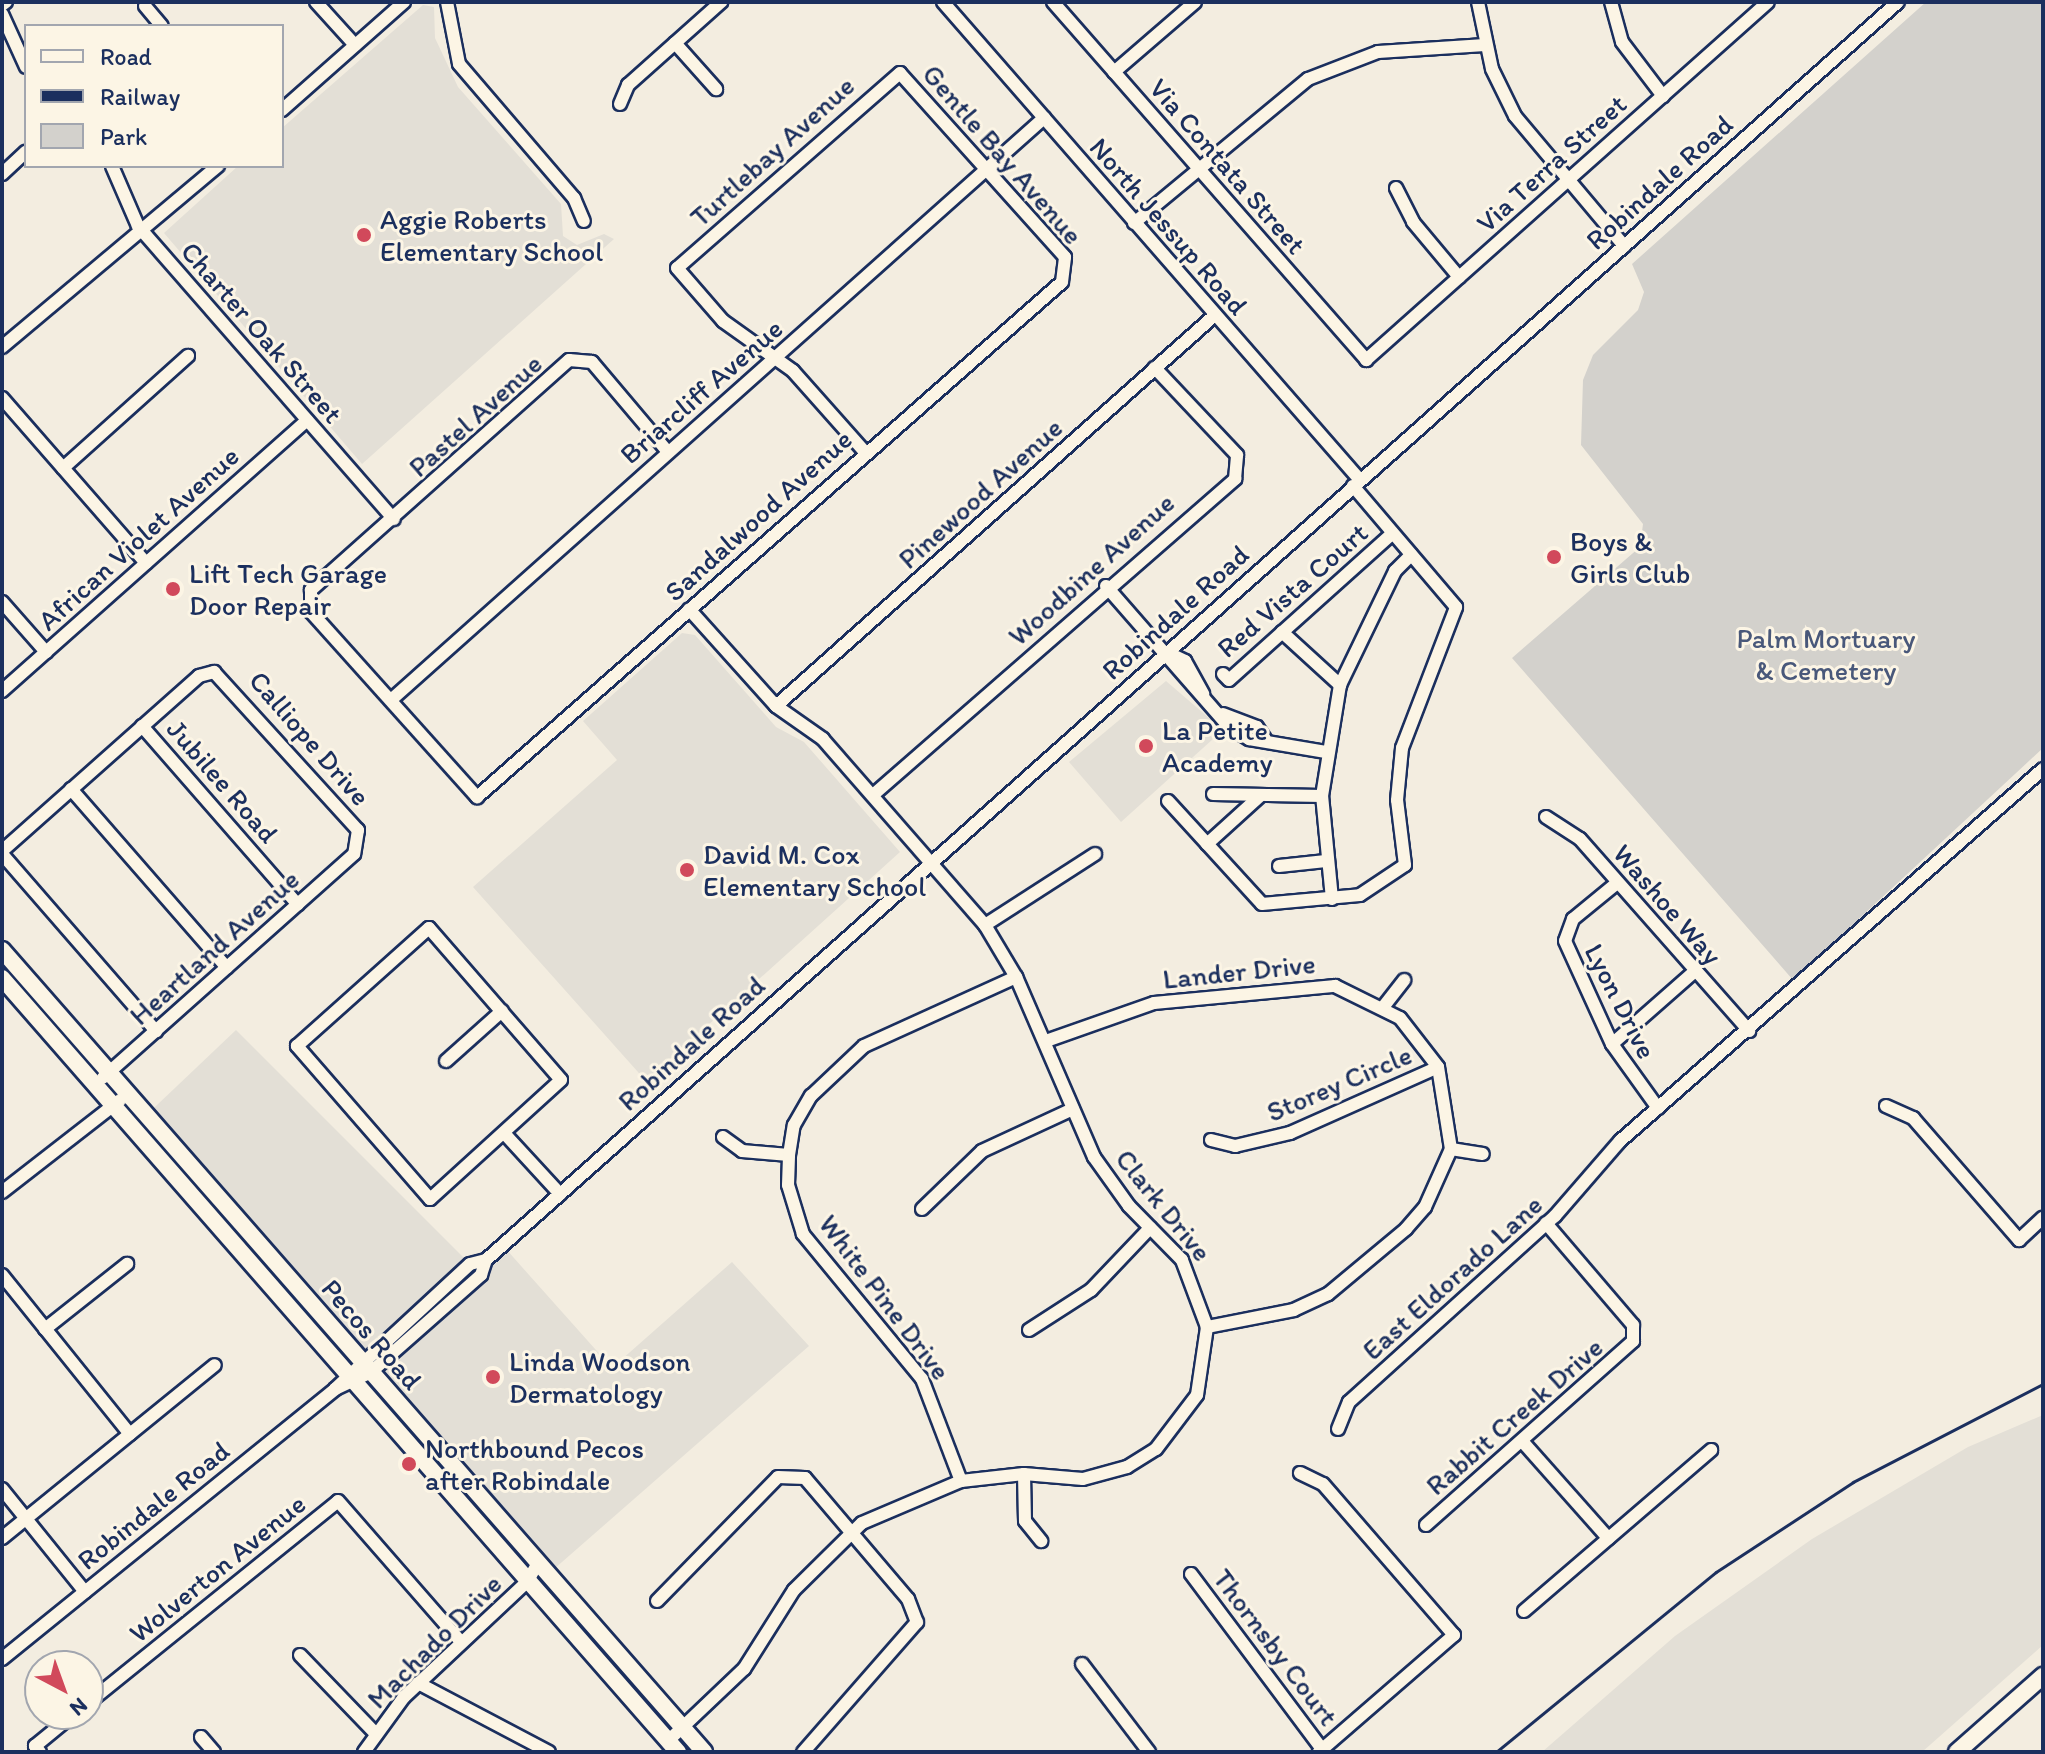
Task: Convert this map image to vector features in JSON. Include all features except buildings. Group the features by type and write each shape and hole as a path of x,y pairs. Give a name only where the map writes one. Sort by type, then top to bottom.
{"main road":[{"name":"Pecos Road","path":"2,950 704,1752"},
{"name":"Pecos Road","path":"2,978 349,1379 673,1746"},
{"path":"211,1219 250,1246 257,1243"},
{"path":"1957,1752 2043,1676"}],"street":[{"path":"316,2 355,45"},
{"path":"284,108 404,2"},
{"path":"447,2 459,64 574,198 584,221"},
{"path":"620,104 628,85 721,2"},
{"name":"North Jessup Road","path":"943,2 1215,315 1356,483 1456,615 1402,748 1397,800 1405,865 1360,895 1332,899"},
{"name":"Via Contata Street","path":"1053,2 1366,360"},
{"path":"1114,72 1195,2"},
{"path":"1478,2 1485,45 1515,116 1566,181 1624,246"},
{"path":"1611,2 1622,42 1663,96"},
{"name":"Via Terra Street","path":"1366,360 1768,2"},
{"name":"Robindale Road","path":"2,1659 481,1275 486,1260 1898,2"},
{"path":"145,6 160,24"},
{"path":"2,14 24,63"},
{"path":"675,43 716,89"},
{"path":"1134,223 1273,102 1330,68 1407,48 1485,45"},
{"name":"Gentle Bay Avenue","path":"900,73 1068,268"},
{"name":"Turtlebay Avenue","path":"777,356 723,321 677,268 900,73"},
{"name":"Briarcliff Avenue","path":"391,700 1044,118"},
{"path":"2,174 24,154"},
{"name":"Charter Oak Street","path":"113,168 138,226 394,519"},
{"path":"2,347 138,226 215,168"},
{"path":"1396,188 1413,222 1459,277"},
{"name":"Sandalwood Avenue","path":"391,700 477,797 865,452 1062,282 1068,268"},
{"name":"Pinewood Avenue","path":"776,706 1215,315"},
{"path":"63,468 188,356"},
{"name":"Pastel Avenue","path":"391,700 306,601 394,519 582,356 668,452"},
{"path":"777,356 865,452"},
{"name":"Woodbine Avenue","path":"873,795 1241,467 1237,455 1155,368"},
{"path":"2,398 146,563"},
{"name":"African Violet Avenue","path":"2,691 307,420"},
{"name":"Red Vista Court","path":"1223,674 1229,680 1392,534"},
{"path":"1168,801 1262,904 1332,899 1322,796 1326,752 1340,685 1395,571 1411,555"},
{"path":"1106,586 1166,652 1185,661 1203,694 1239,734 1326,752"},
{"path":"2,602 46,652"},
{"name":"Clark Drive","path":"673,1746 683,1728 744,1669 794,1590 850,1533 897,1503 961,1481 1024,1474 1083,1479 1127,1467 1156,1449 1197,1395 1207,1327 1182,1260 1110,1182 1073,1109 1016,977 985,925 823,739 776,706 689,609"},
{"path":"1282,632 1340,685"},
{"name":"Calliope Drive","path":"142,726 199,676 214,672 341,810 360,843"},
{"path":"142,726 2,852 156,1031"},
{"name":"Jubilee Road","path":"142,726 298,905"},
{"name":"East Eldorado Lane","path":"1338,1429 1349,1402 1546,1223 1658,1108 2043,769"},
{"path":"71,789 227,968"},
{"path":"1213,794 1322,796"},
{"path":"1207,844 1261,795"},
{"name":"Washoe Way","path":"1546,817 1567,826 1749,1031"},
{"name":"Heartland Avenue","path":"95,1084 298,905 360,843"},
{"path":"985,925 1095,854"},
{"path":"1279,866 1326,861"},
{"name":"Lyon Drive","path":"1617,883 1564,930 1581,984 1612,1044 1658,1108"},
{"path":"429,928 561,1080 504,1133 430,1199 297,1046 429,928"},
{"path":"1612,1044 1694,972"},
{"name":"White Pine Drive","path":"961,1481 922,1379 803,1234 788,1185 789,1155 794,1125 811,1096 864,1046 1016,977"},
{"path":"1384,1006 1404,980"},
{"name":"Lander Drive","path":"1046,1041 1154,1003 1289,986 1335,986 1384,1006 1438,1067"},
{"path":"446,1061 502,1011"},
{"path":"1207,1327 1294,1310 1353,1277 1425,1207 1451,1149 1438,1067"},
{"name":"Storey Circle","path":"1211,1140 1235,1146 1290,1133 1438,1067"},
{"path":"2,1192 128,1094"},
{"path":"1886,1106 1913,1118 2019,1240 2043,1218"},
{"path":"922,1209 982,1151 1073,1109"},
{"path":"504,1133 560,1194"},
{"path":"723,1137 742,1151 789,1155"},
{"path":"1451,1149 1483,1154"},
{"name":"Rabbit Creek Drive","path":"1426,1525 1633,1341 1633,1325 1546,1223"},
{"path":"1029,1330 1091,1290 1150,1228"},
{"path":"45,1329 127,1264"},
{"path":"2,1275 130,1434"},
{"path":"2,1538 215,1365"},
{"path":"1522,1441 1608,1538"},
{"path":"1524,1611 1711,1450"},
{"path":"657,1601 789,1472 805,1478 908,1599 917,1622 803,1752"},
{"path":"1300,1473 1323,1484 1454,1635 1321,1751"},
{"path":"1024,1474 1025,1521 1041,1541"},
{"path":"2,1489 85,1592"},
{"name":"Wolverton Avenue","path":"104,1690 338,1501 461,1642"},
{"name":"Machado Drive","path":"364,1752 418,1683 527,1582 538,1563"},
{"name":"Thornsby Court","path":"1191,1574 1321,1751"},
{"path":"300,1655 376,1734"},
{"path":"1082,1664 1149,1752"},
{"path":"418,1683 549,1752"},
{"path":"38,1749 58,1730"},
{"path":"201,1737 214,1752"}],"shaded area":[{"name":"Aggie Roberts Elementary School","path":"423,5 434,7 435,38 458,87 561,204 563,236 577,245 604,234 614,239 362,464 164,233 236,168 284,168 284,126"},
{"name":"David M. Cox Elementary School","path":"682,633 695,635 776,727 804,742 900,852 646,1081 473,887 617,760 583,721"},
{"name":"La Petite Academy","path":"1166,681 1223,730 1121,822 1069,762"},
{"path":"236,1030 470,1264 348,1369 137,1124"},
{"path":"505,1248 612,1368 732,1262 809,1346 538,1583 355,1373"},
{"path":"2043,1415 2043,1645 1922,1752 1542,1752 1675,1636 1812,1539 1968,1447"}],"green space":[{"name":"Palm Mortuary & Cemetery","path":"1926,2 2043,2 2043,748 1793,980 1512,658 1640,547 1643,524 1581,445 1583,380 1593,355 1638,310 1644,292 1632,264"}],"railway":[{"path":"1496,1752 1716,1572 1853,1482 2043,1384"}],"place":[{"name":"Aggie Roberts Elementary School","path":"364,235"},
{"name":"Boys & Girls Club","path":"1554,557"},
{"name":"Lift Tech Garage Door Repair","path":"173,589"},
{"name":"La Petite Academy","path":"1146,746"},
{"name":"David M. Cox Elementary School","path":"687,870"},
{"name":"Linda Woodson Dermatology","path":"493,1377"},
{"name":"Northbound Pecos after Robindale","path":"409,1464"}]}
